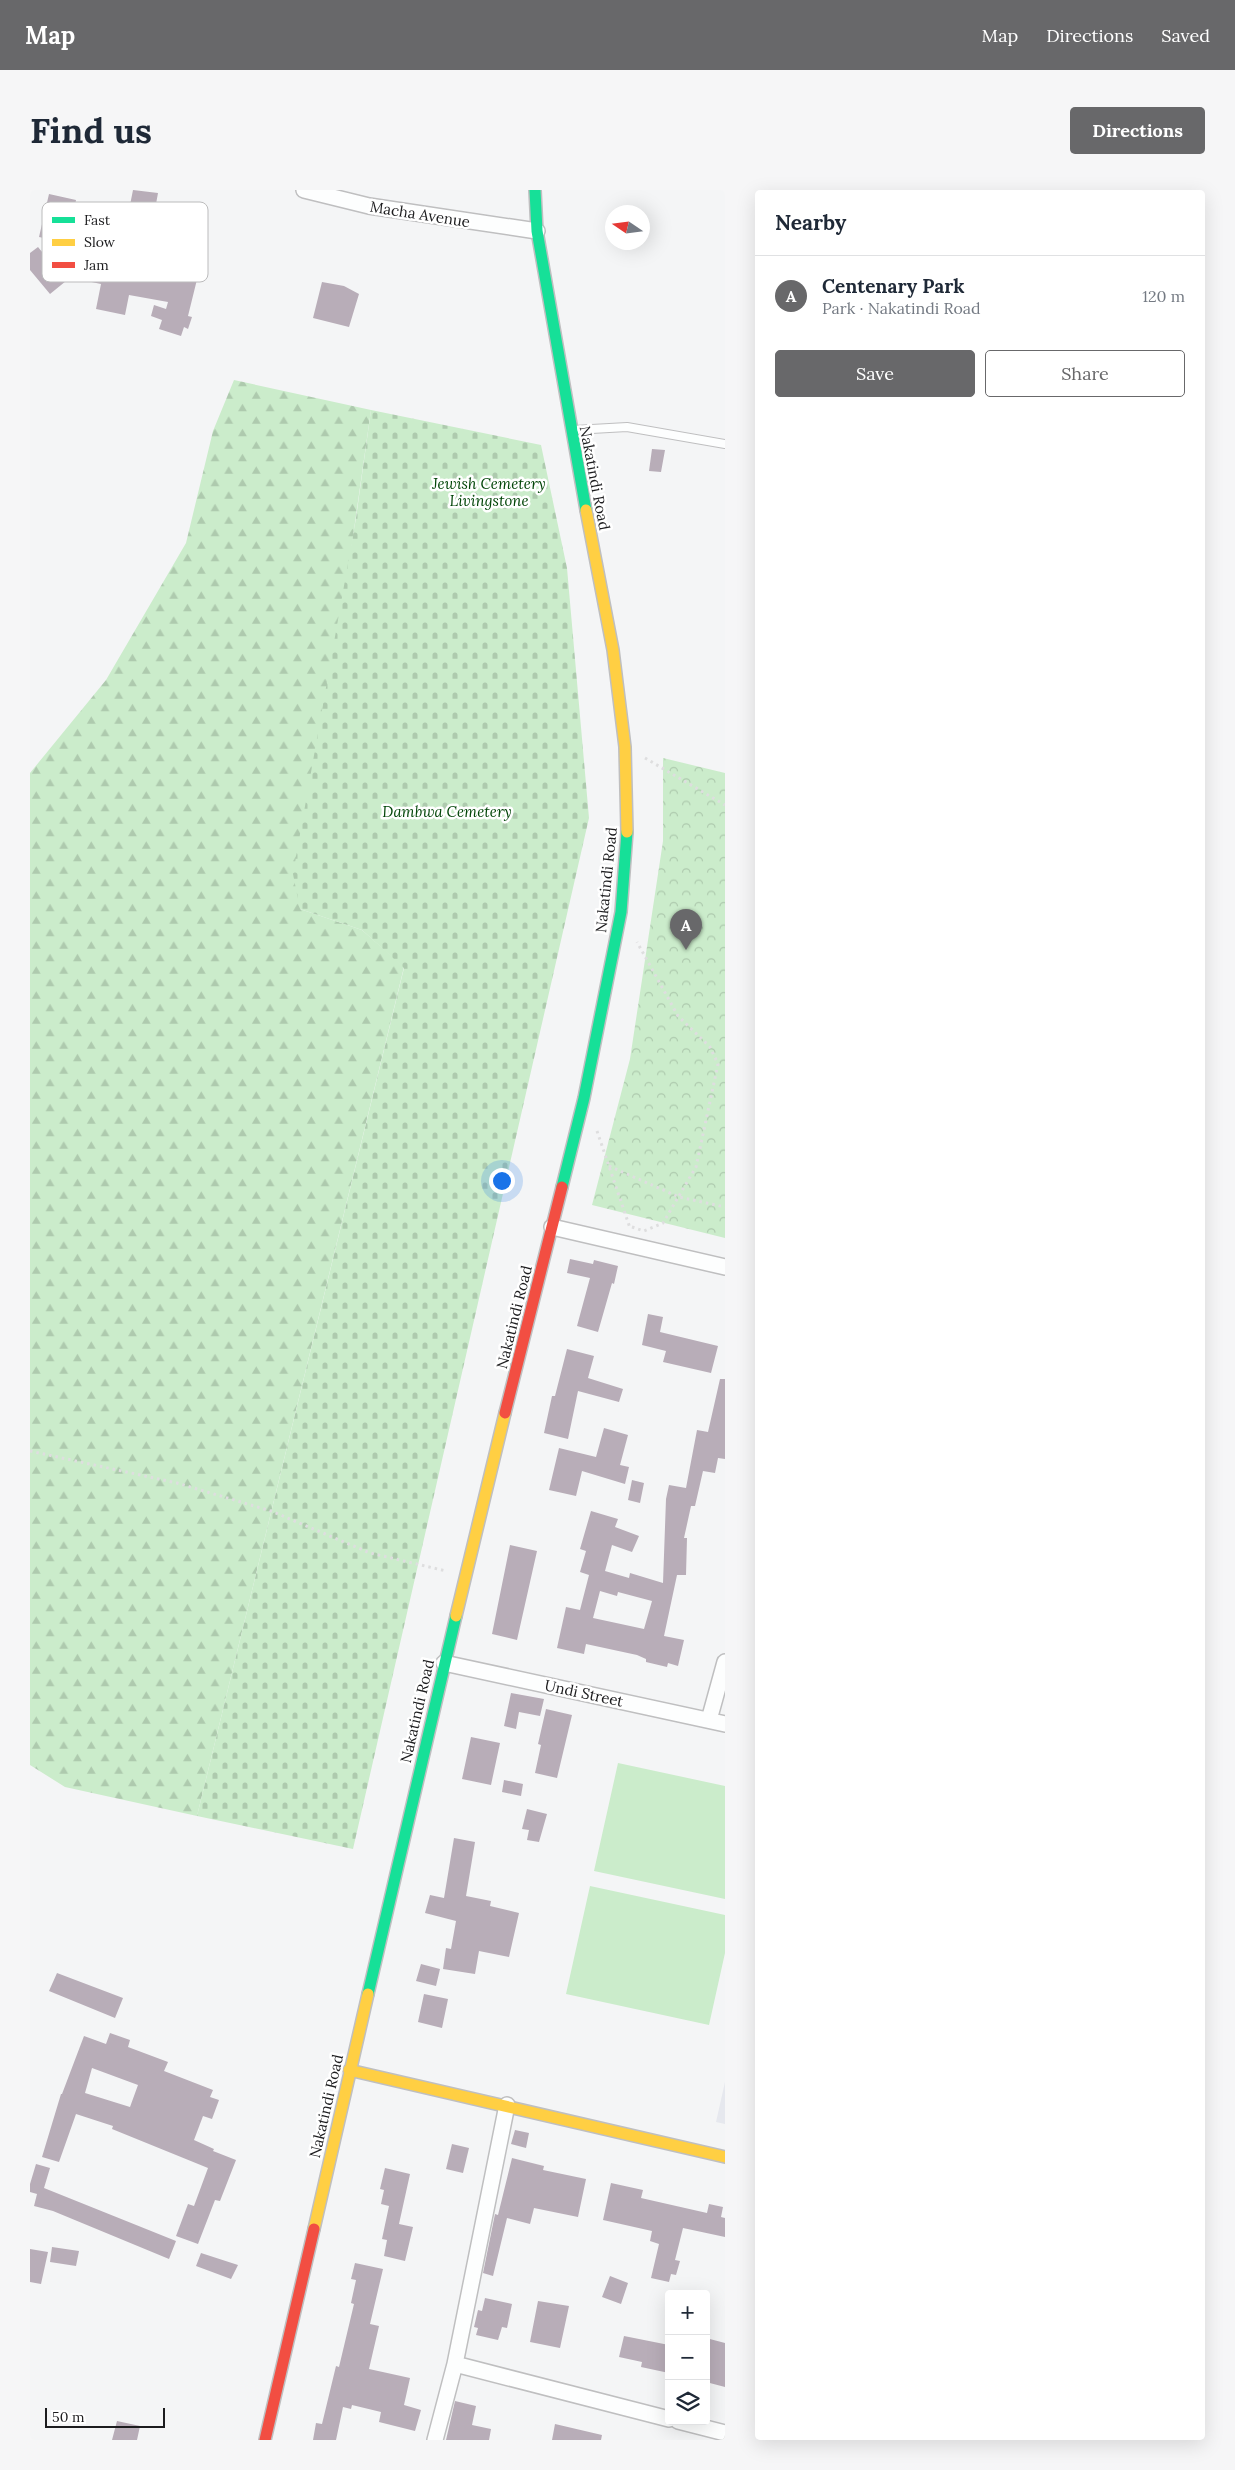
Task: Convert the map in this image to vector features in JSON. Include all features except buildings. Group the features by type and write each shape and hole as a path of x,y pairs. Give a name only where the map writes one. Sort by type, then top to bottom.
{"main road":[{"name":"Nakatindi Road","path":"266,2440 349,2070 444,1663 584,1098 621,912 628,819 625,747 612,650 570,430 537,231 535,190"},
{"path":"349,2070 508,2105 725,2157"}],"street":[{"name":"Macha Avenue","path":"304,190 368,206 537,231"},
{"path":"552,1227 725,1266"},
{"path":"709,1720 725,1662"},
{"name":"Undi Street","path":"444,1663 725,1724"},
{"path":"435,2440 456,2364 508,2105"},
{"path":"456,2364 665,2418"},
{"path":"694,2425 725,2433"}],"lane":[{"path":"570,430 626,427 725,444"}],"path":[{"path":"625,747 725,805"},
{"path":"632,1227 644,1231 663,1224 696,1167 718,1064 710,1047 678,1016 635,938"},
{"path":"595,1126 632,1227"},
{"path":"609,1166 679,1197 725,1207"},
{"path":"614,1242 632,1227"},
{"path":"30,1451 177,1483 271,1511 370,1553 465,1575"}],"shaded area":[{"path":"725,2082 725,2124 716,2122"}],"green space":[{"path":"234,380 371,410 300,909 362,930 404,967 197,1816 65,1787 30,1765 30,773 106,680 186,543 213,431"},
{"name":"Dambwa Cemetery","path":"371,410 541,445 567,568 589,818 353,1849 197,1816 404,968 362,930 300,909 293,874 356,518"},
{"path":"663,758 725,773 725,1238 592,1205 630,1059 663,841"},
{"path":"618,1763 725,1786 725,1899 594,1871"},
{"path":"590,1886 725,1915 725,1953 709,2025 566,1994"}],"traffic: fast":[{"path":"535,190 537,231 586,510"},
{"path":"562,1187 584,1098 621,912 627,832"},
{"path":"368,1994 456,1616"}],"traffic: slow":[{"path":"586,510 613,650 625,747 627,832"},
{"path":"456,1616 505,1413"},
{"path":"314,2229 368,1994"},
{"path":"349,2070 725,2157"}],"traffic: jam":[{"path":"505,1413 562,1187"},
{"path":"265,2440 314,2229"}],"place":[{"name":"Centenary Park","path":"686,950"}],"park label":[{"name":"Jewish Cemetery Livingstone","path":"489,492"}]}
